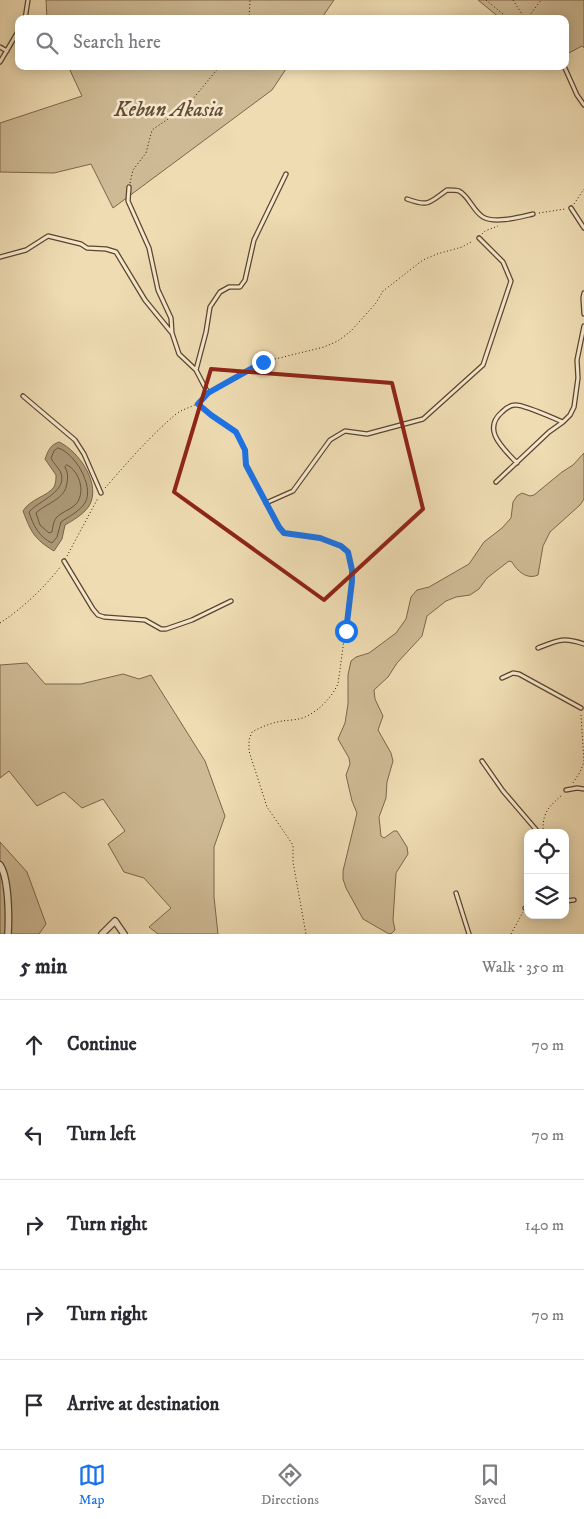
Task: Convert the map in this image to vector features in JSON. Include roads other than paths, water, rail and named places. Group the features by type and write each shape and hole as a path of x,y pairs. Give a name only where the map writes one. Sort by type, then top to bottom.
{"street":[{"path":"0,865 3,870 7,891 8,934"},
{"path":"102,934 115,921 124,934"}],"lane":[{"path":"26,15 28,0"},
{"path":"0,62 15,36"},
{"path":"0,47 6,51"},
{"path":"566,70 577,95 584,105"},
{"path":"196,370 210,307 220,292 229,287 240,287 245,280 254,240 286,174"},
{"path":"129,187 128,200 149,248 158,290 171,318 172,333 179,354 196,370 208,393"},
{"path":"407,199 421,204 429,203 447,190 458,191 484,218 508,220 533,214"},
{"path":"571,208 584,228"},
{"path":"0,257 26,250 48,236 81,244 87,248 106,249 116,252 145,300 172,333"},
{"path":"266,503 293,491 330,440 345,431 366,434 423,419 483,365 511,281 503,262 479,238"},
{"path":"584,293 584,314"},
{"path":"496,482 570,415 574,407 578,378 577,360 584,326"},
{"path":"579,347 584,344"},
{"path":"23,396 75,440 84,454 101,493"},
{"path":"517,463 499,444 496,438 494,428 499,414 508,407 517,404 563,422"},
{"path":"64,561 93,610 104,617 145,620 166,630 231,601"},
{"path":"538,648 559,640 570,640 584,644"},
{"path":"502,678 513,673 519,674 581,708"},
{"path":"482,761 502,792 535,829"},
{"path":"566,790 576,788 584,790"},
{"path":"456,893 469,934"},
{"path":"569,901 574,900"}],"water":[{"path":"59,442 67,446 81,461 93,488 89,506 78,517 65,525 62,539 54,551 42,543 34,534 23,511 30,503 48,493 54,487 56,475 45,459 51,447"}],"park label":[{"name":"Kebun Akasia","path":"169,110"}]}
